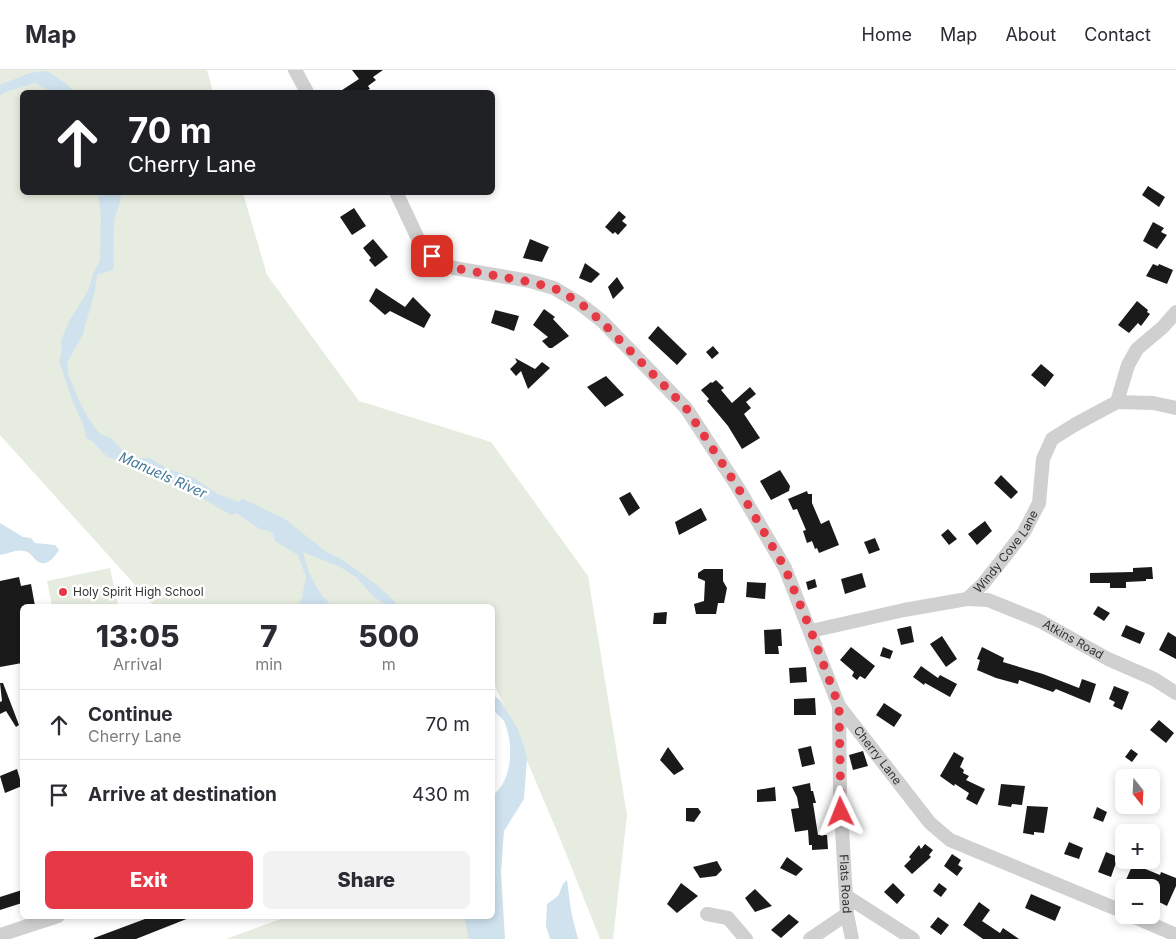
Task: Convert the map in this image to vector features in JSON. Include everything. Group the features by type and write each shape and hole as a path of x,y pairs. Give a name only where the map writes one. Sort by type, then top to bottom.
{"street":[{"path":"295,70 306,90"},
{"name":"Cherry Lane","path":"397,195 420,243 432,256 454,268 554,288 579,302 602,322 686,408 737,486 785,568 839,706 930,823 950,840 1115,908"},
{"path":"1176,312 1163,328 1137,349 1128,365 1117,402 1153,403 1176,408"},
{"name":"Windy Cove Lane","path":"811,631 904,610 967,599 983,584 1024,532 1039,504 1043,459 1052,439 1117,402"},
{"name":"Atkins Road","path":"967,599 988,600 1040,620 1108,659 1154,679 1176,693"},
{"name":"Flats Road","path":"839,706 840,796 846,914 852,939"},
{"path":"846,896 912,939"},
{"path":"707,914 728,918 746,939"},
{"path":"810,939 846,914"},
{"path":"0,936 49,919"},
{"path":"1151,924 1176,935"}],"shaded area":[{"path":"0,70 207,70 212,90 20,90 20,195 244,195 267,275 359,401 491,442 588,576 627,815 613,939 600,939 559,836 495,686 495,604 152,604 0,435"},
{"path":"110,568 118,604 52,604 47,581"},
{"path":"281,919 466,919 468,939 226,939"}],"water":[{"path":"47,71 73,90 47,90 35,83 5,92 0,96 0,85 30,73"},
{"name":"Manuels River","path":"98,195 121,195 114,224 113,270 97,275 95,290 83,334 67,363 68,374 81,405 99,433 112,439 120,448 135,458 150,458 168,469 194,478 216,493 238,502 243,499 285,519 325,551 341,559 377,585 397,604 384,604 374,597 356,577 340,567 303,552 313,581 330,604 299,604 306,577 298,555 275,541 272,532 260,529 236,513 231,515 152,472 107,457 92,441 86,438 84,427 71,397 59,361 62,351 61,340 70,320 88,291 94,271 100,261 101,215"},
{"path":"0,523 23,537 31,538 35,543 55,545 59,550 53,558 44,563 40,563 24,551 0,555"},
{"path":"495,696 500,700 517,728 527,758 524,799 504,831 501,872 505,939 468,939 465,919 495,919 495,793 505,780 510,761 509,740 504,721 495,712"},
{"path":"567,880 571,911 578,939 550,939 546,926 547,904 558,896 563,884"}],"building":[{"path":"352,70 383,70 373,77 376,80 368,86 370,89 368,90 342,90 359,79"},
{"path":"1148,186 1165,197 1159,207 1142,195"},
{"path":"354,208 366,226 352,235 340,217"},
{"path":"619,211 626,217 622,221 627,225 618,235 615,232 613,234 605,227"},
{"path":"1153,222 1164,228 1161,232 1167,235 1157,249 1143,241"},
{"path":"373,239 388,257 375,267 363,248"},
{"path":"530,239 549,247 542,262 523,258"},
{"path":"585,263 600,274 591,283 579,278"},
{"path":"1153,264 1158,266 1159,264 1173,270 1167,284 1146,276"},
{"path":"617,277 624,288 613,299 608,287"},
{"path":"376,288 405,307 413,297 431,315 424,328 390,311 385,315 369,301"},
{"path":"1137,301 1150,314 1141,326 1138,323 1129,333 1118,325"},
{"path":"544,309 555,317 553,319 569,336 552,348 549,348 542,341 548,337 533,325"},
{"path":"495,310 519,316 514,331 491,323"},
{"path":"658,326 687,354 677,365 648,338"},
{"path":"713,346 719,353 712,359 706,352"},
{"path":"515,358 535,369 542,362 550,368 528,389 521,371 516,376 510,369 517,362"},
{"path":"1041,364 1054,375 1045,387 1031,375"},
{"path":"606,376 624,395 605,407 587,387"},
{"path":"716,380 724,388 721,390 732,403 750,387 756,394 746,402 751,408 744,414 760,438 742,449 728,426 707,401 709,399 701,390"},
{"path":"780,470 790,486 789,491 771,500 760,481"},
{"path":"1001,475 1018,492 1011,499 994,483"},
{"path":"807,491 808,494 812,494 812,503 821,524 829,520 839,545 819,553 812,541 807,543 803,531 806,530 797,509 793,510 788,499"},
{"path":"630,492 640,508 629,516 619,498"},
{"path":"701,508 707,520 679,535 675,522"},
{"path":"985,521 992,531 977,545 968,534"},
{"path":"948,529 957,539 949,545 941,535"},
{"path":"875,538 880,550 869,554 864,542"},
{"path":"1152,567 1153,579 1126,582 1126,588 1110,588 1110,583 1090,583 1090,573 1133,572 1133,568"},
{"path":"704,569 723,569 723,581 727,588 724,603 718,603 716,614 696,614 694,604 704,601 705,581 698,578 698,573"},
{"path":"862,573 866,587 845,594 841,579"},
{"path":"19,577 21,586 31,584 35,604 20,604 20,663 0,667 0,581"},
{"path":"815,579 817,587 808,590 806,582"},
{"path":"747,582 766,583 765,599 746,597"},
{"path":"1098,606 1110,613 1104,621 1093,614"},
{"path":"667,612 666,624 653,624 654,613"},
{"path":"1126,625 1145,633 1140,644 1121,636"},
{"path":"911,626 914,642 901,645 897,629"},
{"path":"781,629 782,646 778,646 779,654 765,654 764,630"},
{"path":"1168,632 1176,637 1176,659 1159,650"},
{"path":"942,636 957,659 946,667 930,644"},
{"path":"851,647 875,666 865,679 860,676 857,680 852,676 854,672 840,660"},
{"path":"883,647 893,651 890,659 880,656"},
{"path":"982,647 1004,658 1003,662 1043,674 1079,688 1082,679 1096,684 1090,703 1056,689 1053,692 1019,680 1018,684 977,670 980,660 977,659"},
{"path":"921,666 938,678 940,675 957,684 950,697 925,683 924,685 913,677"},
{"path":"806,667 807,682 790,683 789,668"},
{"path":"0,683 3,683 19,725 16,727 6,711 0,714 0,702 2,701"},
{"path":"1114,686 1129,692 1122,710 1113,706 1115,702 1109,699"},
{"path":"815,698 816,715 794,715 794,699"},
{"path":"884,703 902,715 894,727 876,715"},
{"path":"1159,720 1174,733 1166,743 1150,730"},
{"path":"811,746 815,764 802,767 798,749"},
{"path":"668,747 684,769 674,775 660,760"},
{"path":"1131,749 1138,754 1132,762 1125,757"},
{"path":"863,751 868,766 853,770 849,755"},
{"path":"954,752 964,758 960,767 964,770 963,773 969,776 966,780 985,789 977,805 966,799 969,793 955,784 954,786 940,776"},
{"path":"17,769 20,787 5,793 0,776"},
{"path":"810,783 816,803 813,803 818,835 827,835 828,849 812,850 812,845 809,845 808,830 795,832 791,809 799,808 797,797 792,787"},
{"path":"1001,784 1025,786 1022,805 1012,804 1011,807 998,805"},
{"path":"775,787 776,801 757,802 757,790"},
{"path":"1027,806 1048,807 1044,833 1034,832 1034,835 1023,833"},
{"path":"1097,807 1107,812 1103,822 1093,818"},
{"path":"686,808 698,808 701,812 694,822 686,821"},
{"path":"1069,842 1083,848 1079,859 1064,854"},
{"path":"925,844 933,850 929,855 931,857 912,874 904,866 911,859 909,857 919,845 921,849"},
{"path":"1106,852 1115,856 1115,866 1111,877 1098,872"},
{"path":"952,854 961,860 958,865 963,868 957,876 944,866"},
{"path":"787,857 803,869 796,876 780,868"},
{"path":"717,861 722,870 716,876 700,878 693,867"},
{"path":"1131,869 1145,869 1160,875 1161,872 1176,878 1176,886 1167,906 1160,902 1160,879 1126,879"},
{"path":"681,883 698,896 677,913 667,904"},
{"path":"893,883 905,895 897,904 884,892"},
{"path":"939,883 947,889 941,897 933,891"},
{"path":"755,889 772,906 755,912 745,898"},
{"path":"20,891 20,904 0,910 0,897"},
{"path":"1031,894 1061,907 1055,921 1025,908"},
{"path":"979,902 990,910 982,921 1000,933 1003,928 1019,939 983,939 963,925"},
{"path":"789,914 799,922 781,938 771,930"},
{"path":"938,917 949,925 941,935 930,927"},
{"path":"145,919 186,919 136,939 94,938"}],"place":[{"name":"Holy Spirit High School","path":"63,592"}],"route":[{"path":"432,256 454,268 554,288 579,302 602,322 686,408 737,486 785,568 811,631 839,706 841,812"}]}
